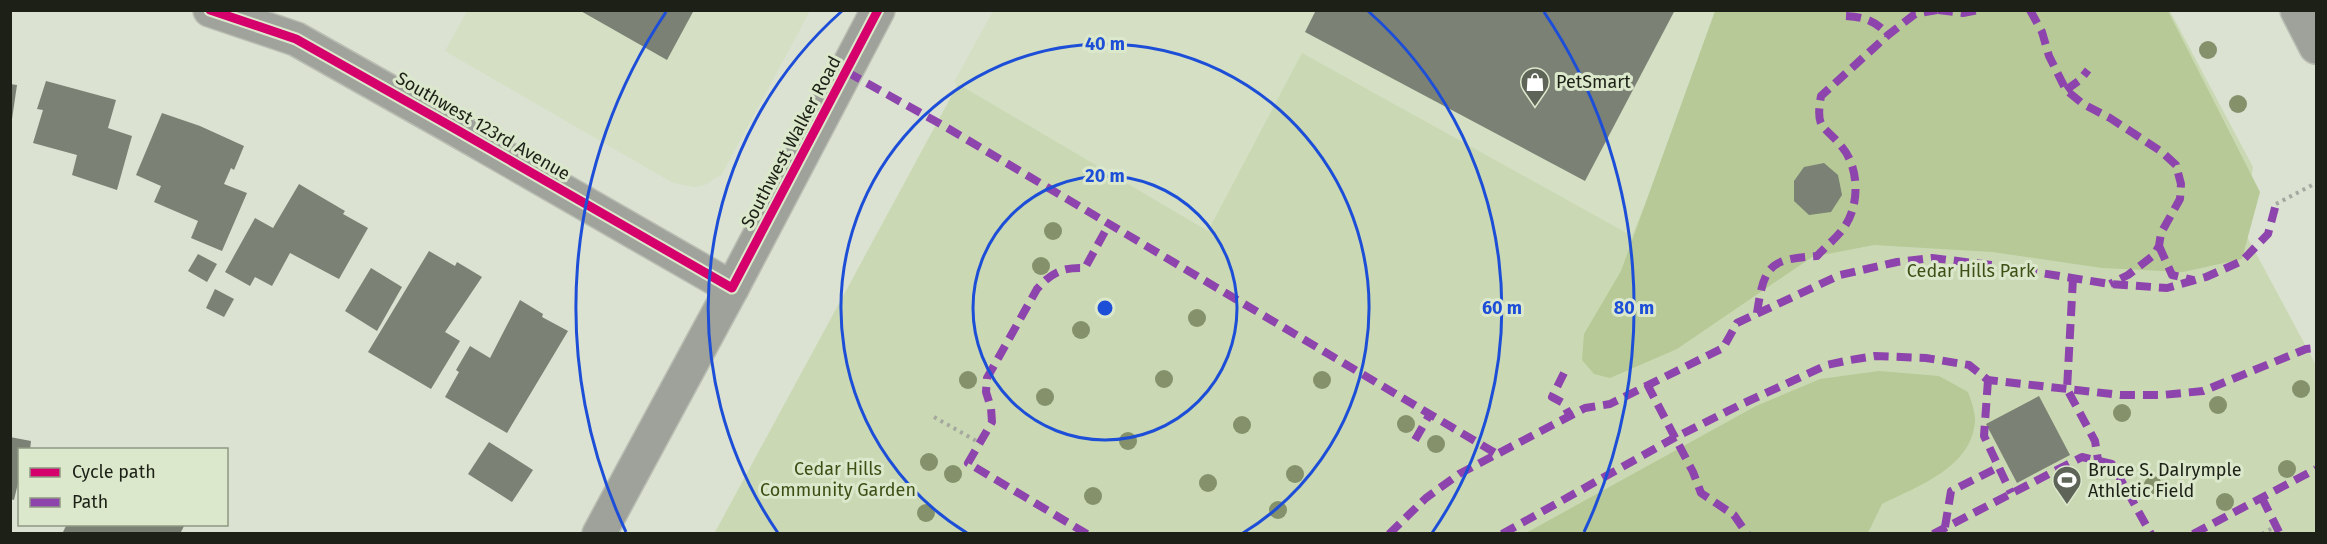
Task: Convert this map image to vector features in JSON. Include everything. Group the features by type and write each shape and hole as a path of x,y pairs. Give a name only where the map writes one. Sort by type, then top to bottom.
{"main road":[{"name":"Southwest Walker Road","path":"599,534 878,10"},
{"path":"2297,10 2316,47"}],"street":[{"name":"Southwest 123rd Avenue","path":"210,10 296,39 732,288"}],"path":[{"path":"2276,204 2316,183"},
{"path":"934,417 980,443"},
{"path":"2262,534 2276,526"}],"shaded area":[{"path":"467,11 810,11 722,174 705,185 695,187 673,183 445,51"},
{"path":"993,11 1734,11 1638,258 1302,54 1208,231 954,82"}],"green space":[{"path":"1715,11 2168,11 2260,192 2242,259 2183,272 2102,268 1992,252 1874,245 1812,257 1677,349 1610,378 1594,374 1582,360 1584,334 1621,271"},
{"name":"Cedar Hills Park","path":"1724,11 2170,11 2253,167 2244,231 2316,365 2316,533 714,534 958,84 1208,231 1302,53 1632,236"},
{"path":"1879,371 1939,376 1968,392 1975,420 1972,436 1965,450 1954,462 1927,482 1882,504 1868,533 1526,533 1756,406 1820,379"}],"building":[{"path":"579,10 694,10 667,60"},
{"name":"PetSmart","path":"1316,10 1675,10 1585,181 1305,32"},
{"path":"46,81 116,100 108,128 132,136 117,190 72,175 77,155 33,143 43,110 37,109"},
{"path":"10,84 17,85 12,119 10,119"},
{"path":"162,113 200,126 244,146 234,170 231,168 224,184 247,193 222,251 191,238 198,221 154,202 161,186 136,175"},
{"path":"1824,163 1838,175 1842,195 1831,212 1809,215 1794,201 1794,181 1804,167"},
{"path":"299,184 345,211 343,214 368,228 339,279 290,253 272,286 255,277 250,286 225,272 255,218 273,228"},
{"path":"429,251 455,266 457,262 482,277 445,332 460,341 431,389 368,352"},
{"path":"198,254 217,264 207,282 188,271"},
{"path":"371,268 402,287 377,331 345,311"},
{"path":"215,289 234,299 224,317 206,308"},
{"path":"520,300 543,314 542,317 568,331 507,433 445,397 459,372 456,370 470,346 490,358"},
{"path":"2039,396 2070,455 2017,483 1986,424"},
{"path":"10,437 31,441 30,448 18,448 18,483 14,500 10,499"},
{"path":"489,442 533,470 512,502 468,474"},
{"path":"66,526 184,526 180,534 62,534"}],"marked path":[{"path":"1757,313 1766,275 1772,268 1788,260 1817,256 1842,230 1853,207 1856,186 1852,165 1842,147 1822,126 1819,116 1821,96 1888,35 1915,14 1937,10"},
{"path":"1938,10 1963,13 1978,10"},
{"path":"2030,10 2042,32 2049,56 2066,90 2083,104 2110,118 2162,152 2176,165 2181,184 2180,199 2161,233 2159,246 2154,255 2128,275 2110,284"},
{"path":"1846,16 1870,21 1888,35"},
{"path":"2066,90 2080,80 2088,70"},
{"path":"847,72 944,126 1497,454"},
{"path":"1389,534 1426,498 1459,474 1585,408 1610,404 1723,348 1737,323 1840,275 1897,262 1932,258 2110,284 2167,288 2206,277 2242,261 2268,234 2276,204"},
{"path":"1087,534 968,463 992,422 986,392 987,378 1037,289 1058,272 1070,268 1085,268 1109,224"},
{"path":"2159,246 2172,275 2193,280"},
{"path":"2073,278 2067,389 2095,441 2098,460"},
{"path":"1502,534 1674,438 1827,365 1875,356 1926,358 1969,365 1988,380 2120,395 2162,395 2203,391 2306,349 2316,348"},
{"path":"1564,373 1552,397 1563,403 1570,416"},
{"path":"1988,380 1984,436 2011,493"},
{"path":"1647,384 1693,472 1701,493 1734,515 1747,534"},
{"path":"1415,440 1430,414"},
{"path":"1933,534 2082,457 2112,464 2151,534"},
{"path":"1945,527 1951,491 1999,467"},
{"path":"2193,534 2316,469"},
{"path":"2262,498 2280,534"}],"cycle path":[{"path":"210,10 296,39 732,288 878,10"}],"place":[{"name":"PetSmart","path":"1535,108"},
{"name":"Bruce S. DaIrymple Athletic Field","path":"2067,506"}],"park label":[{"name":"Cedar Hills Community Garden","path":"838,479"}]}
